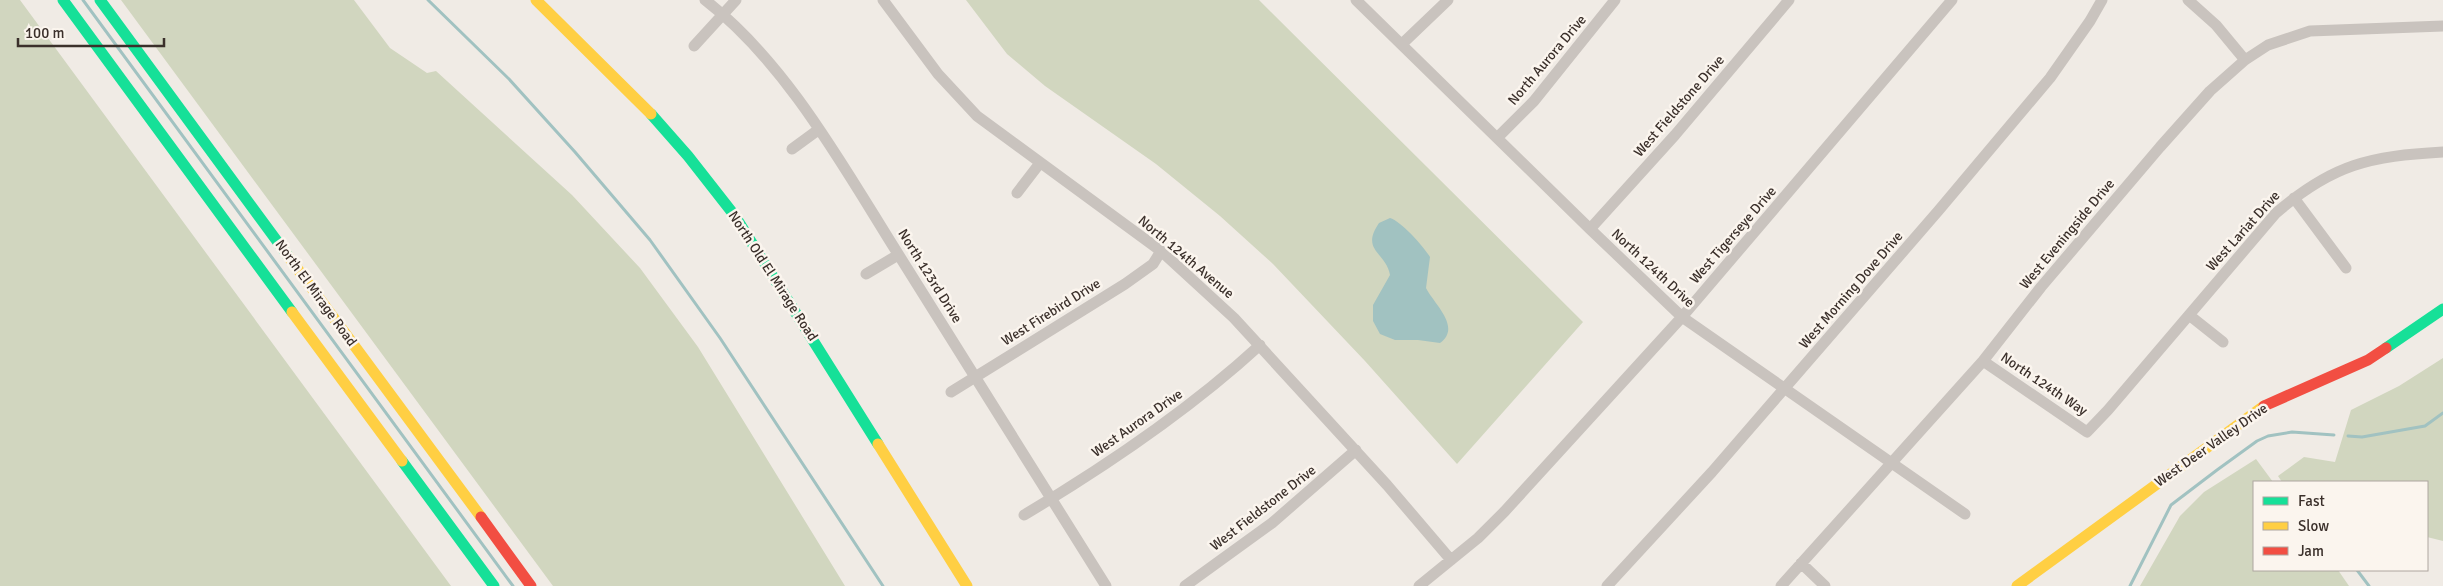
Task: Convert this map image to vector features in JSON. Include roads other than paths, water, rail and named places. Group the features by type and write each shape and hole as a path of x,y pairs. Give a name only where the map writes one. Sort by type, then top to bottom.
{"main road":[{"path":"63,0 494,586"},
{"name":"North El Mirage Road","path":"100,0 531,586"},
{"name":"North Old El Mirage Road","path":"536,0 657,121 698,168 735,216 967,586"},
{"name":"West Deer Valley Drive","path":"2017,586 2263,407 2299,389 2368,360 2443,309"}],"street":[{"name":"North 123rd Drive","path":"705,0 723,14 755,47 818,130 878,220 898,255 976,376 1106,586"},
{"path":"694,46 736,0"},
{"name":"North 124th Avenue","path":"883,0 911,40 955,95 977,116 1160,251 1234,318 1356,450 1451,560"},
{"name":"North 124th Drive","path":"1356,0 1590,229 1682,316 1965,514"},
{"path":"1402,44 1448,0"},
{"name":"North Aurora Drive","path":"1498,137 1534,102 1615,0"},
{"name":"West Fieldstone Drive","path":"1590,229 1675,135 1789,0"},
{"name":"West Tigerseye Drive","path":"1419,586 1478,538 1505,511 1682,316 1952,0"},
{"name":"West Morning Dove Drive","path":"1607,586 1785,389 2050,78 2090,21 2102,0"},
{"path":"2188,0 2216,25 2245,60"},
{"name":"West Eveningside Drive","path":"1781,586 1984,361 2041,287 2160,147 2210,91 2245,60 2268,45 2310,31 2443,26"},
{"path":"792,149 818,130"},
{"name":"West Lariat Drive","path":"2086,432 2108,410 2276,213 2294,198 2325,177 2360,162 2413,154 2443,152"},
{"path":"1017,193 1040,162"},
{"path":"2294,198 2346,268"},
{"name":"West Firebird Drive","path":"950,392 1125,284 1153,264 1160,251"},
{"path":"866,274 898,255"},
{"path":"2190,315 2223,342"},
{"name":"West Aurora Drive","path":"1024,515 1161,426 1202,395 1260,345"},
{"name":"North 124th Way","path":"1984,361 2086,432"},
{"name":"West Fieldstone Drive","path":"1185,586 1272,523 1356,450"},
{"path":"1801,563 1825,586"}],"water":[{"path":"1390,218 1406,229 1430,257 1426,288 1444,316 1448,330 1446,337 1440,343 1418,340 1395,340 1380,334 1373,321 1373,305 1390,275 1388,267 1373,246 1372,240 1379,223"}],"waterway":[{"path":"83,0 513,586"},
{"path":"428,0 509,79 575,152 650,240 720,338 883,586"},
{"path":"2348,436 2362,437 2425,426 2443,413"},
{"path":"2130,586 2171,505 2217,470 2257,441 2268,436 2292,432 2334,435"},
{"path":"2358,571 2369,586"}]}
